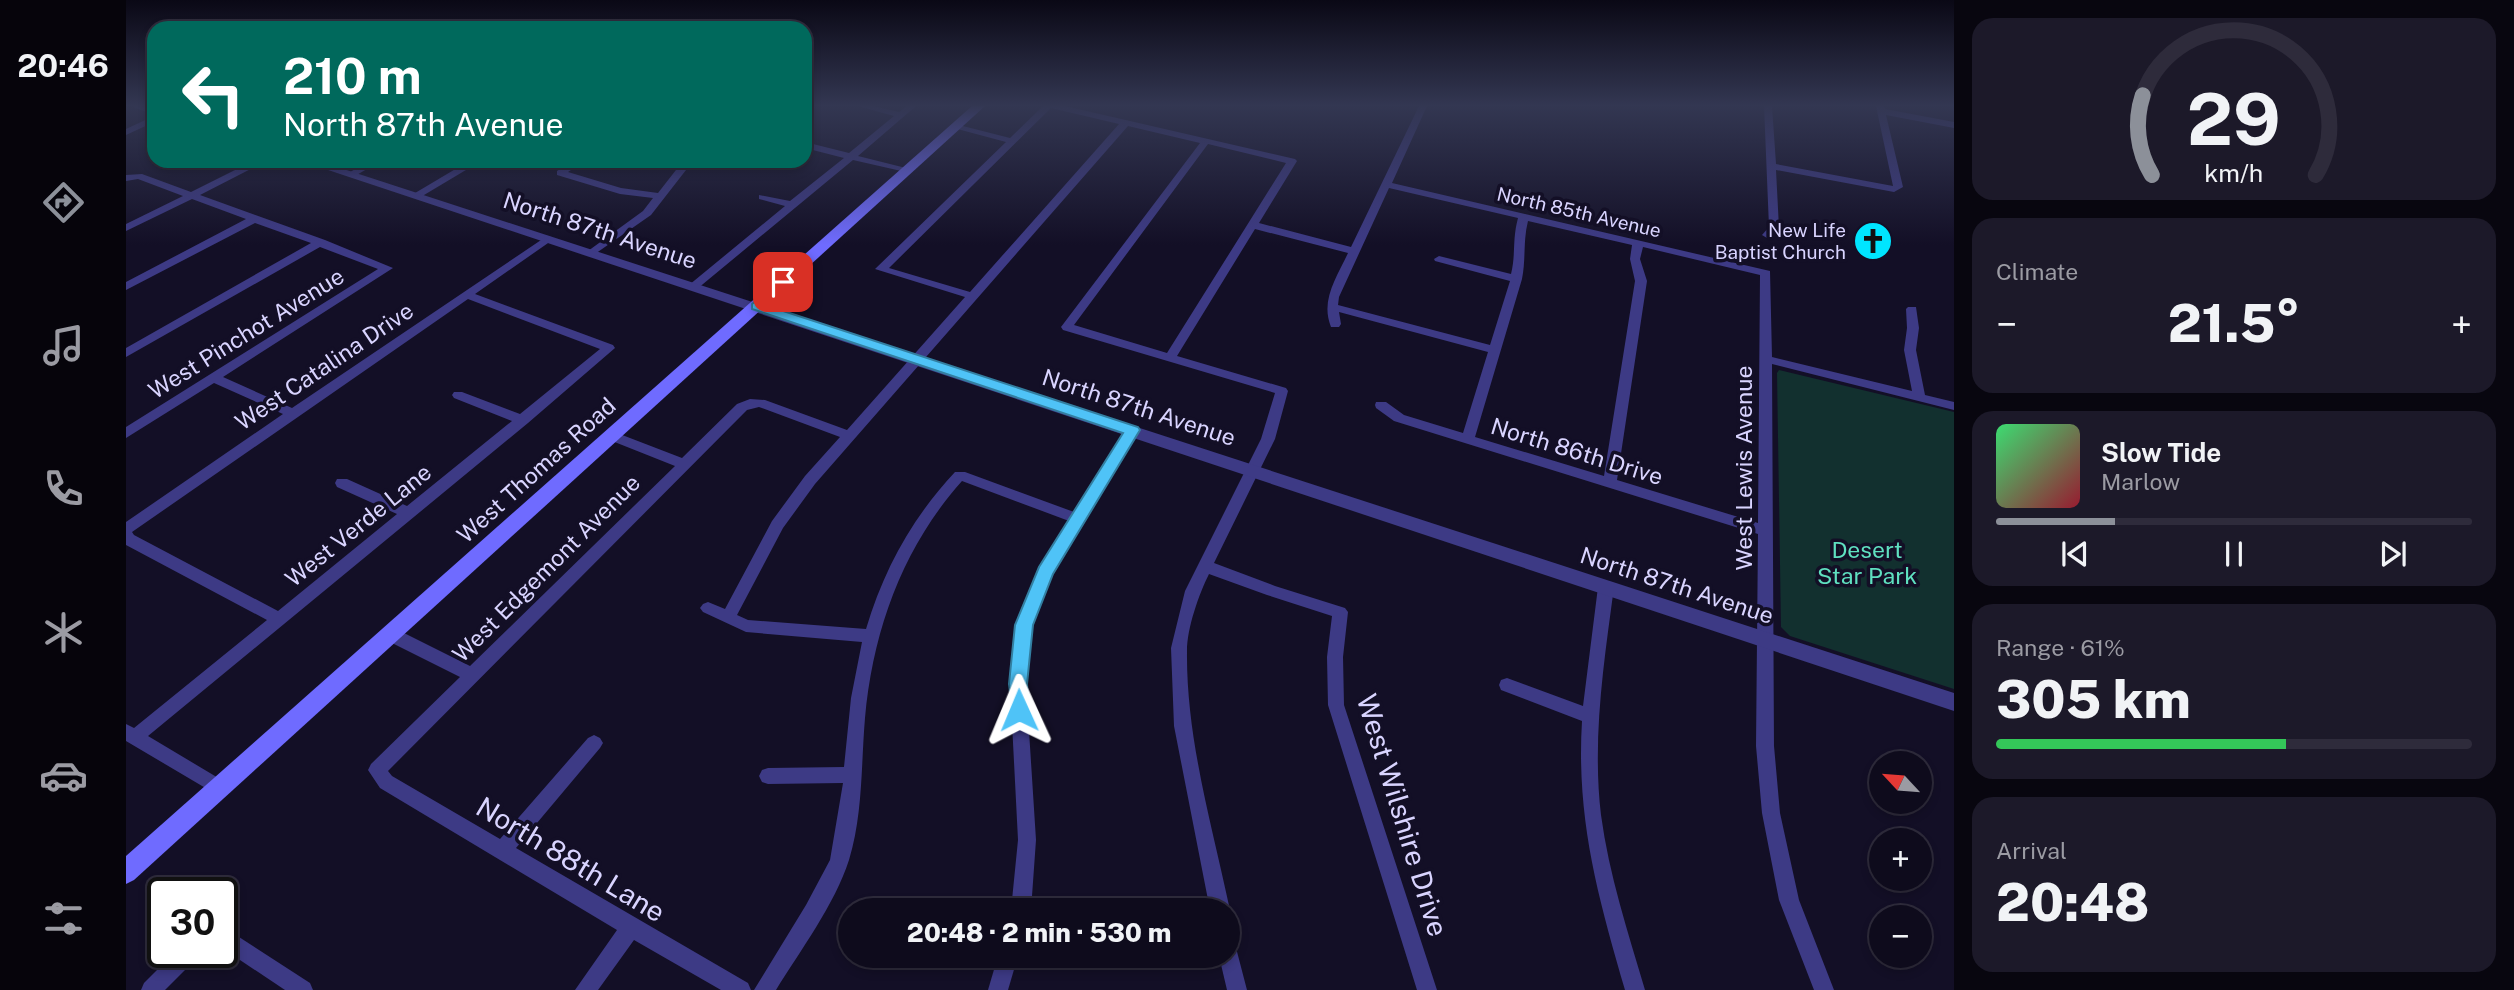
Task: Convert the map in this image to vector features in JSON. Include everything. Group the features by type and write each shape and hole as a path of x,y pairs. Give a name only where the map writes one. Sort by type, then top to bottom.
{"main road":[{"name":"West Thomas Road","path":"126,872 928,152"}],"street":[{"path":"835,152 907,171"},
{"path":"693,287 856,152"},
{"path":"972,296 881,269 1001,152"},
{"path":"729,616 777,525 848,435 1099,152"},
{"path":"1198,152 1067,327 1282,391 1268,439 1205,566 1186,615 1180,648 1179,692 1187,749 1218,898"},
{"path":"1170,358 1292,161 1254,152"},
{"path":"1335,324 1333,297 1400,152"},
{"path":"1767,234 1774,228 1770,152"},
{"path":"1771,166 1894,189 1898,187 1890,152"},
{"path":"126,228 247,168"},
{"name":"North 87th Avenue","path":"330,168 918,359 1954,702"},
{"path":"350,174 362,168"},
{"path":"415,196 464,168"},
{"path":"568,168 560,173 620,191 661,197"},
{"path":"592,253 647,213 683,168"},
{"path":"129,177 192,195 321,242"},
{"name":"North 85th Avenue","path":"1385,184 1766,273"},
{"path":"763,197 792,205"},
{"path":"1468,439 1516,279 1520,260 1518,239 1524,217"},
{"path":"126,287 256,218"},
{"path":"1252,225 1354,251"},
{"name":"West Catalina Drive","path":"126,529 547,239"},
{"path":"126,354 321,242"},
{"name":"West Pinchot Avenue","path":"126,433 387,268 321,242"},
{"path":"1610,483 1641,281 1635,259 1638,243"},
{"path":"1439,259 1516,279"},
{"name":"West Lewis Avenue","path":"1766,273 1765,746 1771,813 1789,900 1824,990"},
{"name":"West Verde Lane","path":"130,734 279,619 609,348 466,294"},
{"path":"1332,307 1493,350"},
{"path":"1912,309 1910,350 1920,399"},
{"path":"1766,359 1954,406"},
{"path":"214,378 292,413"},
{"path":"458,395 523,420"},
{"name":"West Edgemont Avenue","path":"377,770 470,674 750,403 760,403 848,435"},
{"name":"North 86th Drive","path":"1381,405 1399,418 1764,530"},
{"path":"1022,898 1027,840 1018,684 1024,625 1045,572 1132,430"},
{"path":"612,436 684,464"},
{"path":"764,990 818,902 840,859 854,775 859,699 870,636 888,586 937,497 960,475 1078,519"},
{"path":"342,483 409,513"},
{"path":"126,534 128,539 279,619"},
{"name":"West Wilshire Drive","path":"1205,566 1340,612 1335,657 1336,705 1427,990"},
{"path":"1606,587 1590,716 1590,789 1603,879 1635,990"},
{"path":"708,608 746,626 870,636"},
{"path":"390,634 470,674"},
{"path":"1507,685 1590,716"},
{"path":"130,734 219,788"},
{"path":"504,849 594,743"},
{"name":"North 88th Lane","path":"377,770 386,782 504,849 630,929 740,990"},
{"path":"768,776 854,775"},
{"path":"585,990 630,929"},
{"path":"238,947 303,990"},
{"path":"150,990 173,968"},
{"path":"998,990 1004,968"},
{"path":"1232,968 1237,990"}],"green space":[{"name":"Desert Star Park","path":"1779,370 1954,412 1954,689 1790,636 1781,627"}],"place":[{"name":"New Life Baptist Church","path":"1873,241"}],"route":[{"path":"783,282 756,307 1132,430 1045,572 1024,625 1018,684 1019,710"}]}
